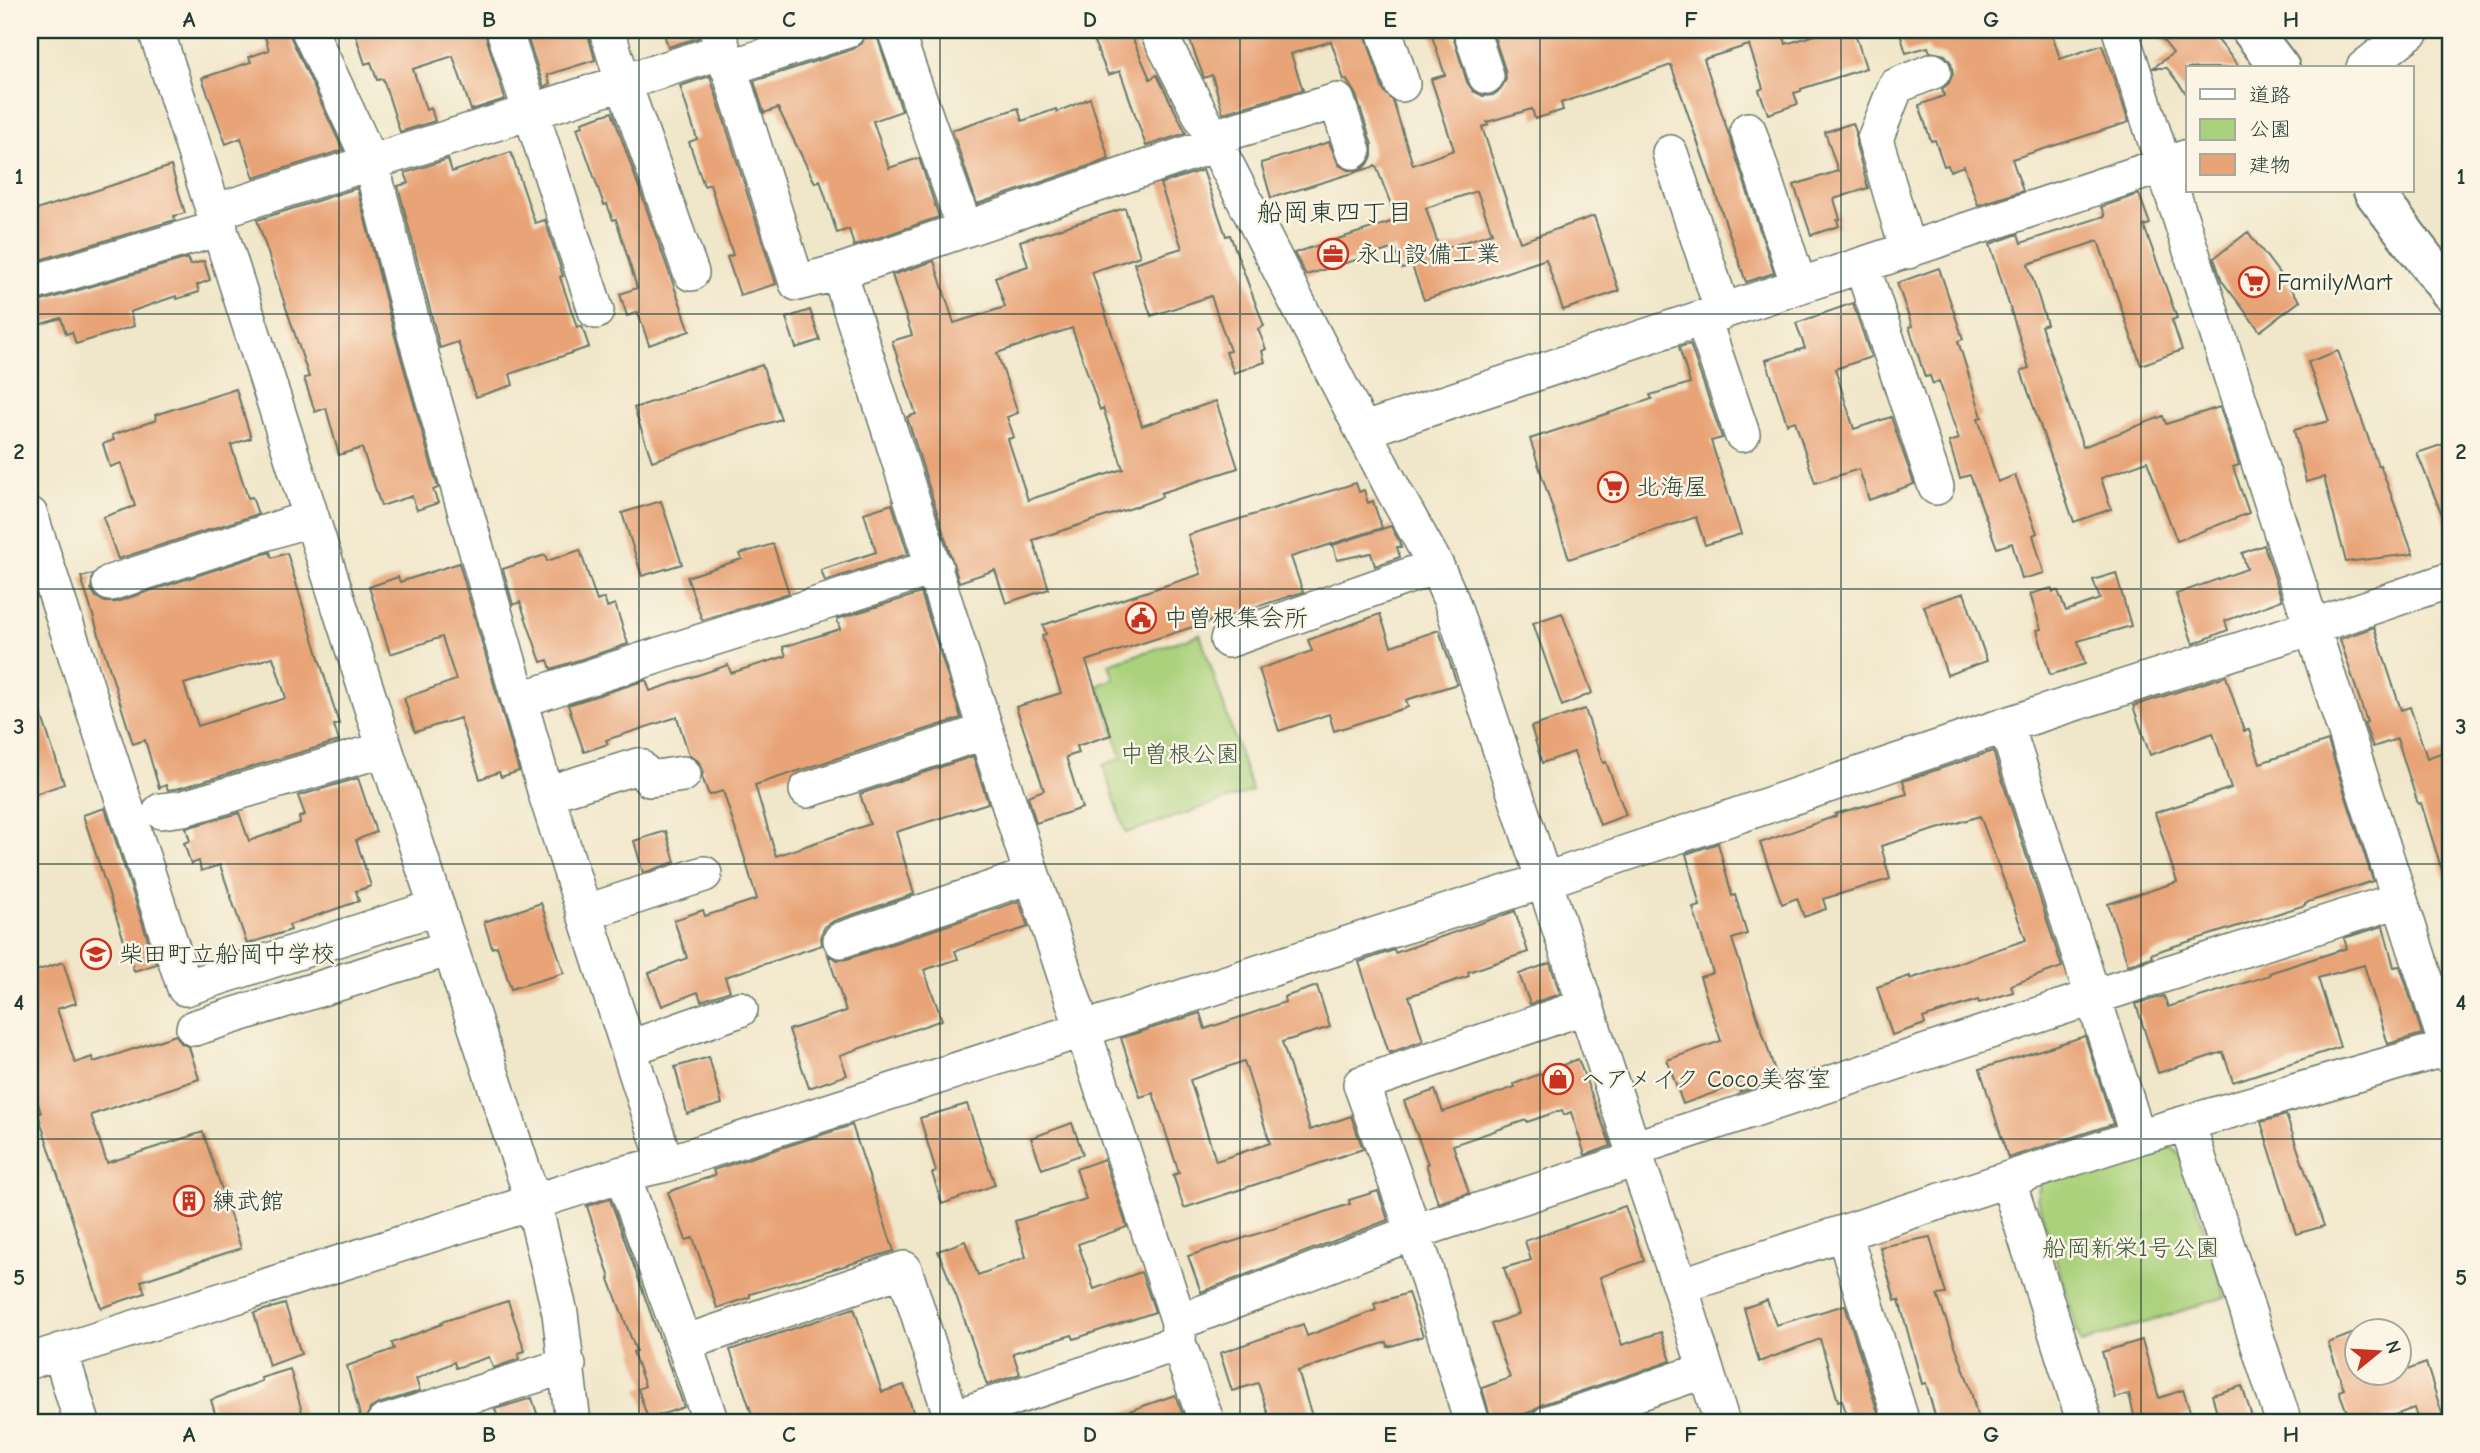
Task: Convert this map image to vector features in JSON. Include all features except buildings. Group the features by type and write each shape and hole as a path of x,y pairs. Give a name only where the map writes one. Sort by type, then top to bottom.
{"main road":[{"path":"2251,30 2278,66"},
{"path":"2374,192 2450,292"}],"street":[{"path":"156,30 385,749 533,1201 560,1314 573,1423"},
{"path":"309,30 371,163 415,334 546,794 666,1164"},
{"path":"504,30 596,311"},
{"path":"607,30 691,273"},
{"path":"32,283 217,220 371,163 723,50 847,30"},
{"path":"895,30 965,229"},
{"path":"1157,30 1436,566 1451,600 1680,1286 1722,1423"},
{"path":"1384,30 1402,84"},
{"path":"1471,30 1486,76"},
{"path":"1680,1286 2138,1137 2449,1050 2312,627 2176,161 2120,30"},
{"path":"2367,66 2412,30"},
{"path":"723,50 797,283 839,272 1215,141 1337,102 1353,151"},
{"path":"1908,251 1875,139 1896,86 1933,71"},
{"path":"1748,130 1798,286"},
{"path":"1670,153 1742,434"},
{"path":"1364,430 2176,161"},
{"path":"1862,266 1936,487"},
{"path":"839,272 1084,1029 1206,1423"},
{"path":"30,515 185,988 437,907"},
{"path":"110,583 311,518"},
{"path":"1228,640 1436,566"},
{"path":"519,700 935,568"},
{"path":"82,1423 45,1356 533,1201 622,1174 666,1164 1544,881 2006,725 2450,580"},
{"path":"2006,725 2138,1137"},
{"path":"807,790 986,731"},
{"path":"161,811 184,808 385,749"},
{"path":"546,794 638,766 650,779 683,774"},
{"path":"584,913 704,874"},
{"path":"841,940 1032,875"},
{"path":"684,1343 904,1269 952,1418 1009,1412 1179,1332 1414,1232 2093,997 2399,900"},
{"path":"194,1028 450,948"},
{"path":"1472,1423 1414,1232 1361,1084 1586,1006"},
{"path":"629,1048 740,1009"},
{"path":"2187,1122 2284,1423"},
{"path":"622,1174 684,1343 710,1423"},
{"path":"2008,1181 2085,1423"},
{"path":"1844,1233 1902,1423"},
{"path":"384,1423 568,1365"},
{"path":"1549,1423 1706,1370"}],"green space":[{"name":"中曽根公園","path":"1200,634 1252,791 1126,833 1103,765 1122,758 1098,685 1114,679 1109,664"},
{"name":"船岡新栄1号公園","path":"2166,1143 2182,1157 2225,1297 2081,1343 2037,1198 2040,1183"}],"place":[{"name":"永山設備工業","path":"1333,254"},
{"name":"FamilyMart","path":"2254,282"},
{"name":"北海屋","path":"1613,487"},
{"name":"中曽根集会所","path":"1141,618"},
{"name":"柴田町立船岡中学校","path":"96,954"},
{"name":"ヘアメイク Coco美容室","path":"1558,1079"},
{"name":"練武館","path":"189,1201"}],"district":[{"name":"船岡東四丁目","path":"1335,213"}]}
